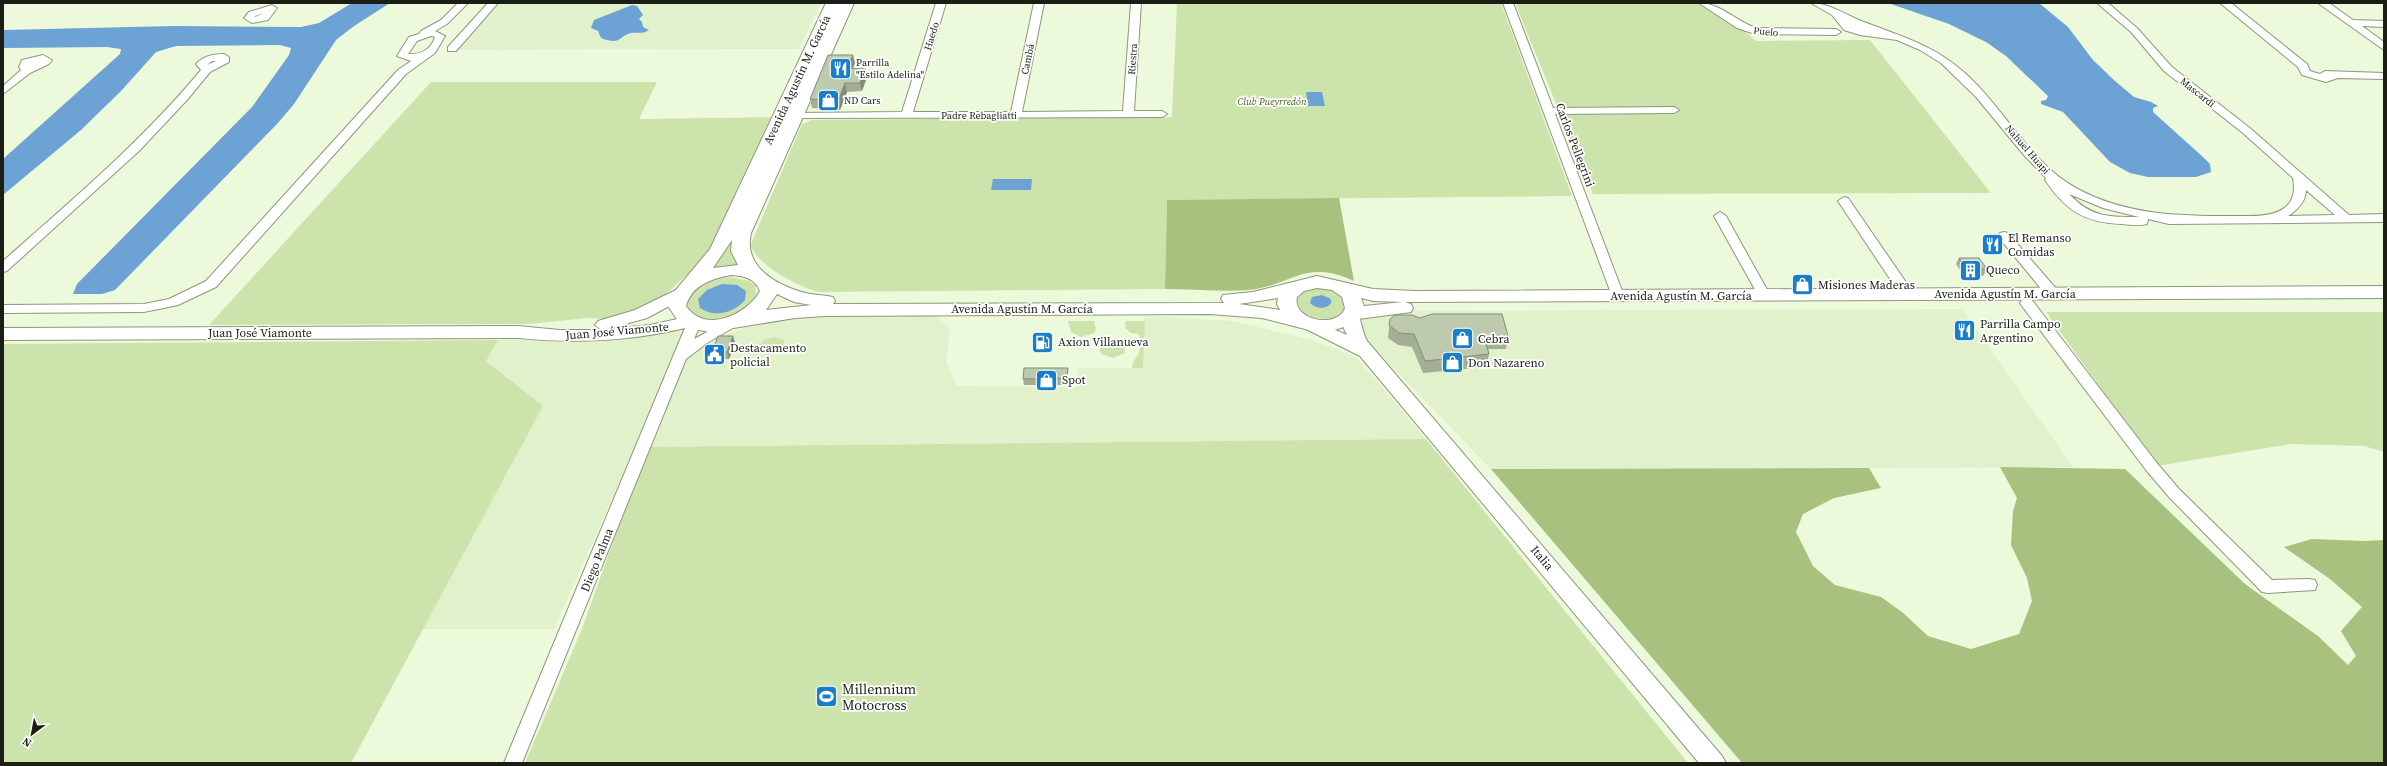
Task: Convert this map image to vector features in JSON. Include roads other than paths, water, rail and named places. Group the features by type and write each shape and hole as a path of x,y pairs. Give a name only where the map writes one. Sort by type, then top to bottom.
{"main road":[{"name":"Avenida Agustín M. García","path":"688,287 718,250 833,3"},
{"name":"Avenida Agustín M. García","path":"847,3 739,244 740,256 760,279 800,298 830,302 1236,299 1273,295 1293,289"},
{"path":"724,271 743,271 760,279 769,291 761,307 737,321 710,325 692,322 682,316 677,306 688,287 705,276 724,271"},
{"path":"1317,282 1338,286 1352,296 1355,303 1353,314 1335,324 1324,326 1308,323 1288,312 1285,305 1287,297 1293,289 1306,283 1317,282"},
{"name":"Avenida Agustín M. García","path":"1338,286 1373,295 1392,297 2384,292"},
{"name":"Avenida Agustín M. García","path":"1353,314 1414,307 2384,301"},
{"name":"Avenida Agustín M. García","path":"737,321 795,312 825,310 1210,308 1262,312 1308,323"}],"street":[{"path":"402,72 402,56 408,45 417,37 444,22 463,3"},
{"path":"452,49 492,3"},
{"name":"Haedo","path":"907,115 941,3"},
{"name":"Cambá","path":"1016,115 1039,3"},
{"name":"Riestra","path":"1128,114 1136,3"},
{"name":"Carlos Pellegrini","path":"1508,3 1618,296"},
{"name":"Puelo","path":"1704,3 1740,26 1756,31 1842,27 1858,28"},
{"path":"1816,3 1858,28"},
{"name":"Mascardi","path":"2102,3 2134,30 2168,69 2247,131 2345,218"},
{"path":"2225,3 2303,66 2320,73 2334,76 2384,76"},
{"path":"2323,3 2384,47"},
{"path":"1835,13 1842,27"},
{"path":"3,309 144,308 173,302 211,284 402,72 425,55 439,42 444,22"},
{"path":"2351,23 2384,24"},
{"name":"Nahuel Huapi","path":"1858,28 1900,38 1929,49 1943,58 2003,120 2044,170 2056,181 2097,201 2145,216 2179,220"},
{"path":"417,37 431,33 440,36"},
{"path":"402,56 412,58 425,55"},
{"path":"3,268 158,127 206,70"},
{"path":"3,91 26,71"},
{"path":"1548,111 1674,110"},
{"name":"Padre Rebagliatti","path":"796,116 1162,114"},
{"path":"2044,170 2070,204 2092,217 2117,221 2384,218"},
{"path":"2268,220 2286,213 2295,205 2300,197 2302,188 2299,177"},
{"path":"1844,202 1907,294"},
{"path":"1720,216 1764,295"},
{"path":"2004,236 2053,294"},
{"name":"Juan José Viamonte","path":"518,332 544,328 616,323 641,314 688,287"},
{"path":"2027,303 2151,466 2174,493 2268,587 2309,585"},
{"name":"Italia","path":"1353,314 1352,328 1355,336 1714,763"},
{"name":"Diego Palma","path":"681,357 702,340 737,321"},
{"name":"Juan José Viamonte","path":"3,334 518,332 578,336 654,329 692,322"},
{"name":"Diego Palma","path":"513,763 681,357 692,322"},
{"name":"Italia","path":"1308,323 1370,354"}],"water":[{"path":"352,3 390,3 354,26 336,40 294,104 278,123 115,290 102,294 73,294 77,284 252,107 289,55 291,48 280,45 176,46 156,52 122,90 81,130 3,195 3,159 120,54 121,49 107,47 3,48 3,30 174,26 301,27 319,23"},
{"path":"1888,3 2039,3 2068,27 2093,60 2115,81 2134,97 2151,102 2158,106 2153,108 2153,112 2210,164 2211,172 2196,177 2148,177 2130,173 2110,162 2063,112 2041,104 2041,101 2046,100 2048,96 2006,56 1986,42 1949,24"},
{"path":"632,5 637,6 643,15 639,19 642,22 643,27 649,30 627,34 619,40 613,41 601,38 598,31 591,28 594,20"},
{"path":"1306,92 1322,92 1325,106 1308,106"},
{"path":"993,179 1032,179 1031,190 991,190"},
{"path":"722,284 737,285 746,291 745,300 735,308 724,313 711,313 700,308 698,299 707,290"},
{"path":"1322,295 1331,299 1331,303 1329,305 1321,308 1315,307 1310,303 1312,297"}],"place":[{"name":"Parrilla \"Estilo Adelina\"","path":"840,68"},
{"name":"ND Cars","path":"829,100"},
{"name":"El Remanso Comidas","path":"1993,245"},
{"name":"Queco","path":"1970,270"},
{"name":"Misiones Maderas","path":"1802,285"},
{"name":"Parrilla Campo Argentino","path":"1964,331"},
{"name":"Cebra","path":"1462,339"},
{"name":"Axion Villanueva","path":"1042,342"},
{"name":"Destacamento policial","path":"715,355"},
{"name":"Don Nazareno","path":"1452,363"},
{"name":"Spot","path":"1046,380"},
{"name":"Millennium Motocross","path":"827,697"}],"park label":[{"name":"Club Pueyrredón","path":"1272,101"}]}
